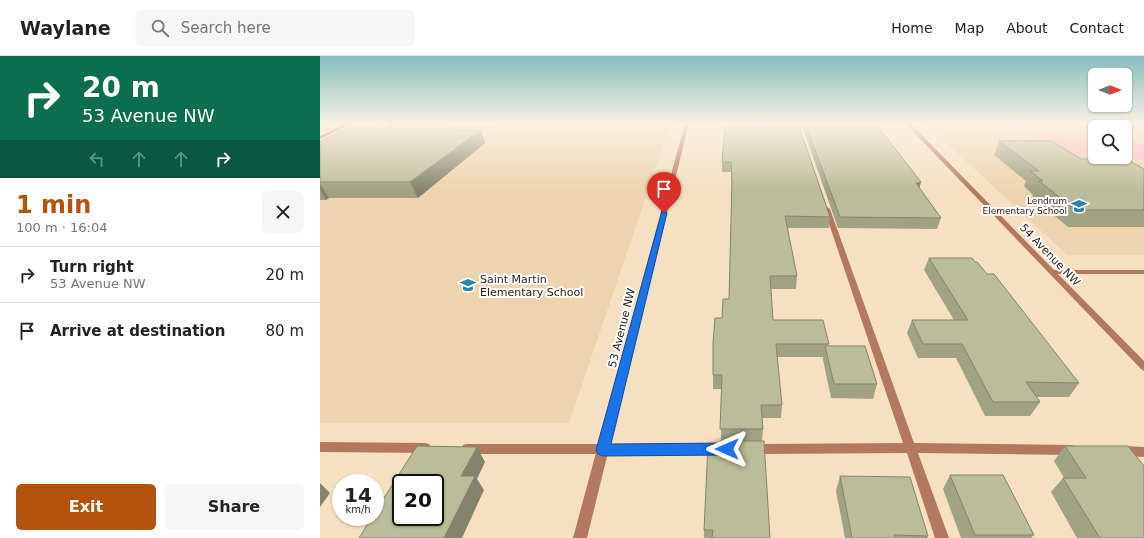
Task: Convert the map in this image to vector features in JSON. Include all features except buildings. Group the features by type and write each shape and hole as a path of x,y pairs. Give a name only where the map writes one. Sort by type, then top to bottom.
{"street":[{"name":"53 Avenue NW","path":"580,538 681,145"},
{"name":"54 Avenue NW","path":"928,145 1053,272 1144,368"},
{"path":"823,199 942,538"},
{"path":"1053,272 1144,272"},
{"path":"320,447 437,448"},
{"path":"745,449 910,448 1082,450"},
{"path":"453,449 730,449"},
{"path":"1113,451 1144,452"}],"shaded area":[{"name":"Saint Martin Elementary School","path":"325,145 663,145 569,423 320,423 320,148"},
{"name":"Lendrum Elementary School","path":"949,145 1088,145 1088,164 1132,164 1132,145 1144,145 1144,255 1067,255"},
{"path":"1046,145 1088,145 1088,157 1082,154 1072,154"},
{"path":"1132,145 1144,145 1144,160 1132,155 1132,152 1134,152 1132,151"}],"place":[{"name":"Lendrum Elementary School","path":"1079,206"},
{"name":"Saint Martin Elementary School","path":"468,285"}],"route":[{"path":"664,213 603,450 727,449"}]}
